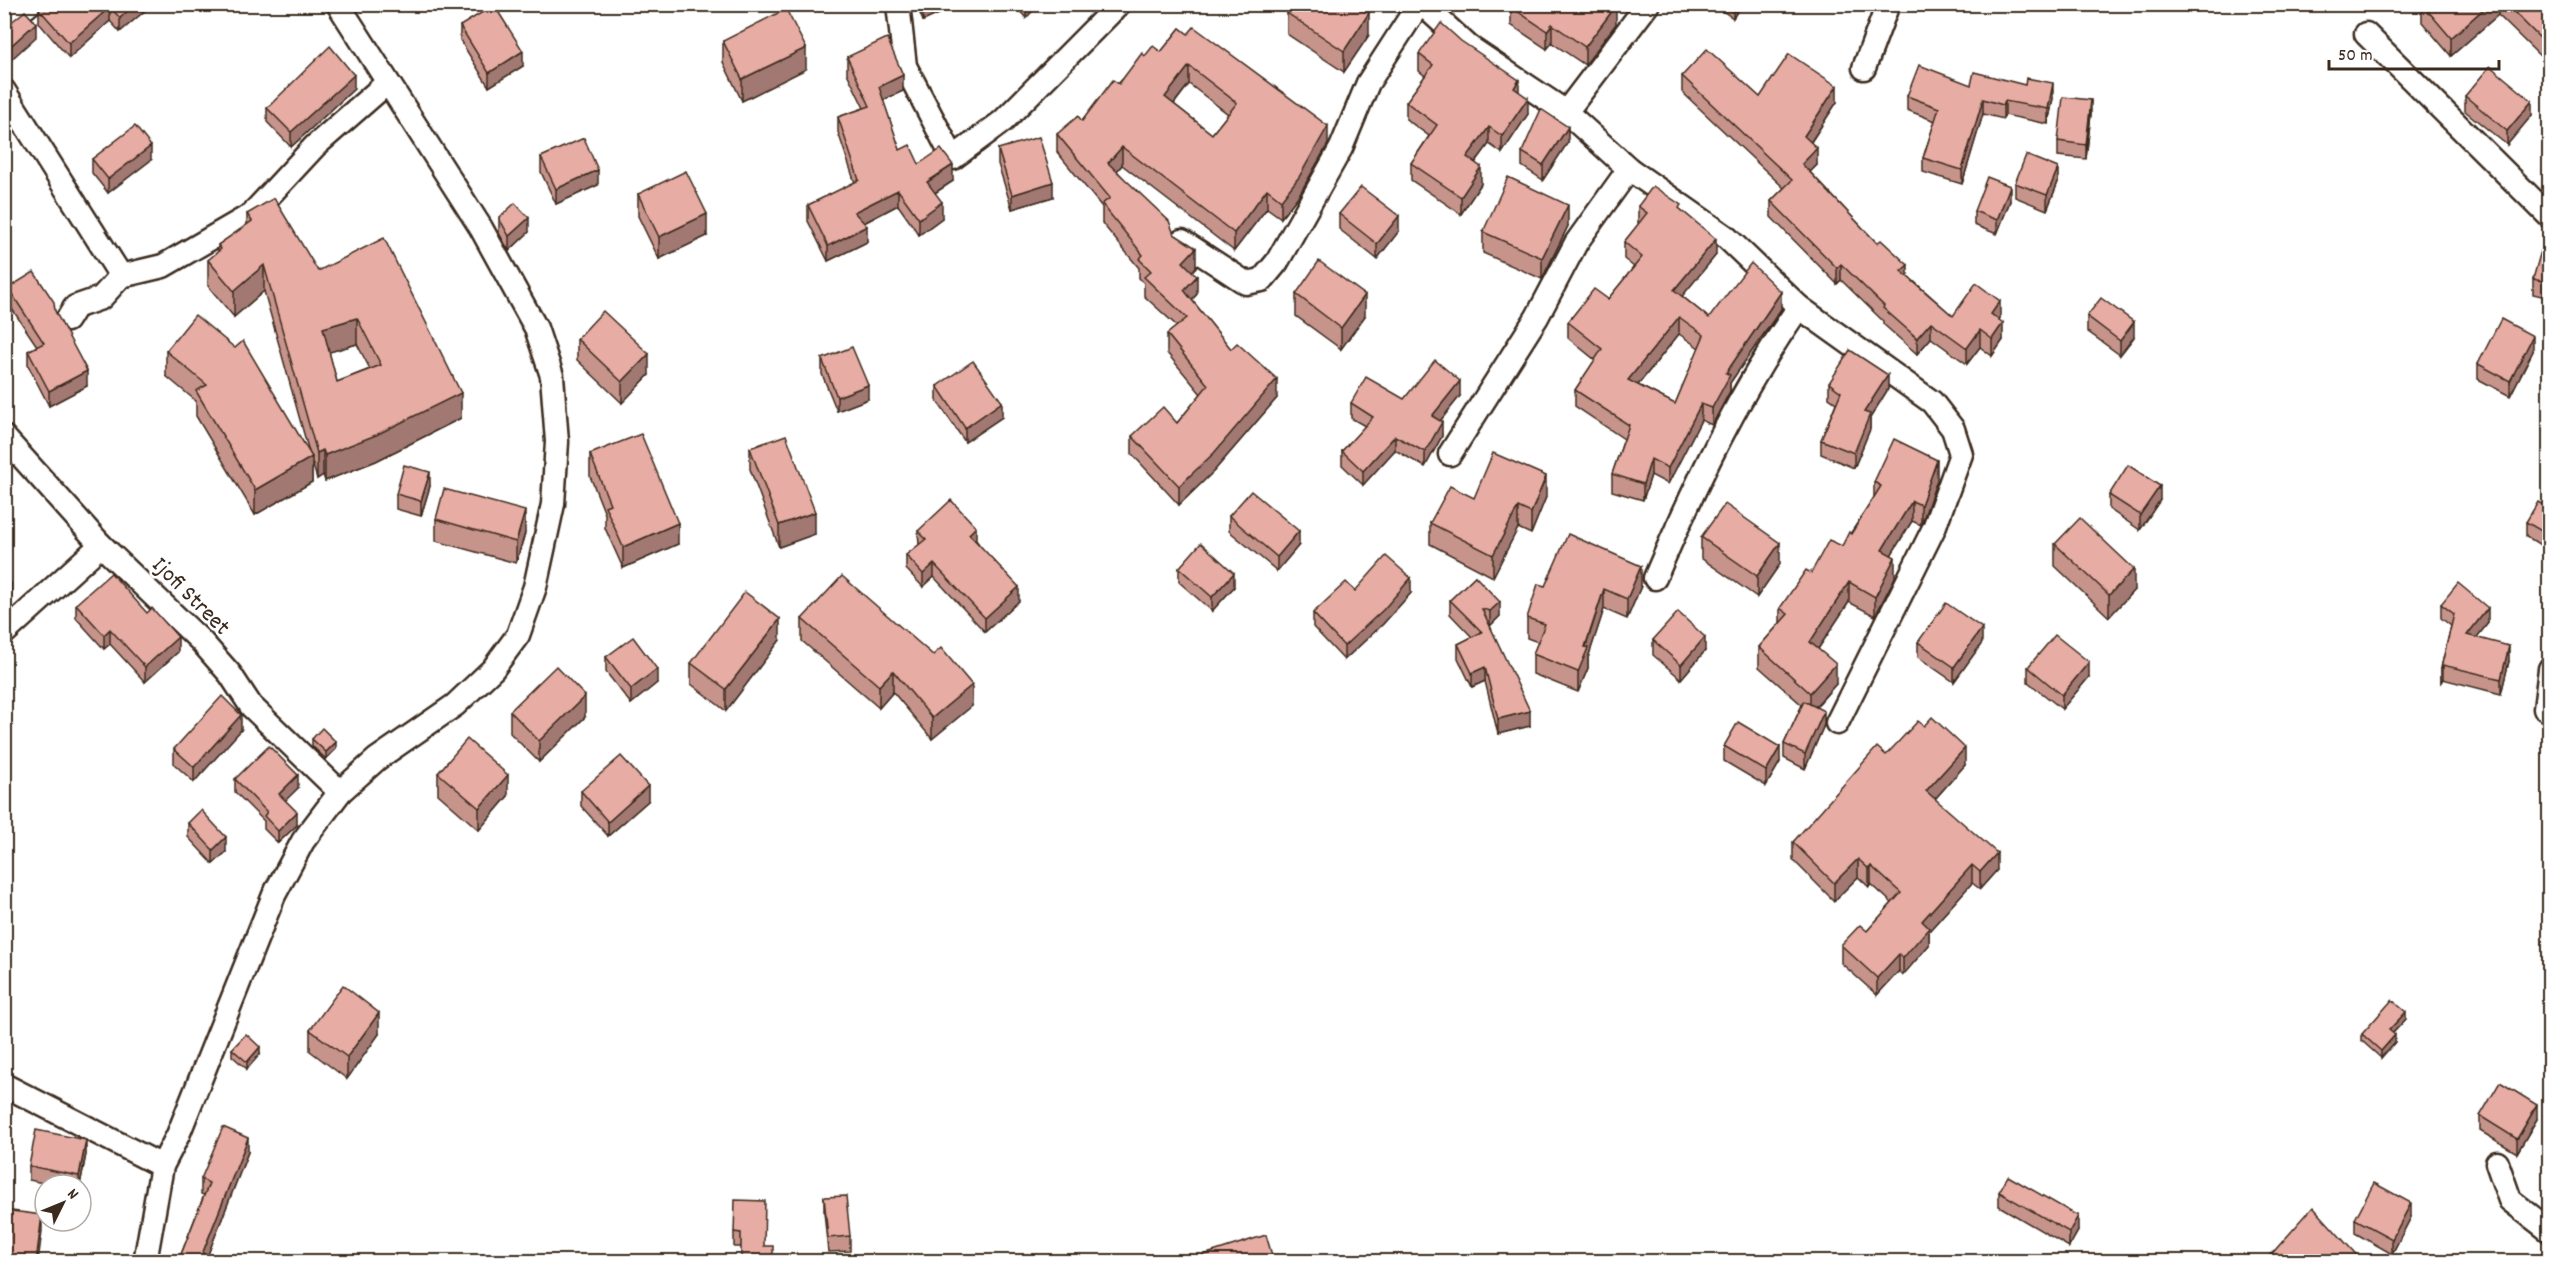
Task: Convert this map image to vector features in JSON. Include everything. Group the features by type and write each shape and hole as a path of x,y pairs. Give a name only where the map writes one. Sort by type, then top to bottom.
{"street":[{"path":"4,26 29,4"},
{"path":"145,1262 162,1166 178,1136 274,895 303,841 340,792 377,759 455,705 493,669 518,635 535,587 554,504 557,442 552,376 536,328 481,228 338,4"},
{"path":"898,4 905,66 953,158 1003,121 1119,4"},
{"path":"1182,242 1246,283 1262,280 1277,262 1341,148 1368,83 1421,4 1469,47 1566,112 1629,169 1725,236 1799,307 1932,402 1953,429 1961,454 1934,528 1837,723"},
{"path":"1566,112 1648,4"},
{"path":"1864,68 1888,4"},
{"path":"2366,34 2550,217"},
{"path":"67,320 75,307 101,298 121,276 163,266 251,215 315,146 387,83"},
{"path":"4,91 121,276"},
{"path":"1450,454 1537,317 1576,243 1629,169"},
{"path":"1655,578 1695,486 1734,408 1770,348 1799,307"},
{"name":"Ijofi Street","path":"4,438 101,545 201,641 231,674 251,706 340,792"},
{"path":"4,633 101,545"},
{"path":"2550,669 2545,709 2550,711"},
{"path":"4,1085 162,1166"},
{"path":"2497,1163 2510,1200 2550,1231"}],"building":[{"path":"43,4 135,4 120,18 110,7 69,43 39,9"},
{"path":"1292,4 1355,4 1369,13 1344,51 1287,13"},
{"path":"1513,4 1613,4 1616,6 1585,47 1552,24 1547,31 1511,7"},
{"path":"2422,4 2489,4 2451,38"},
{"path":"2506,4 2548,4 2550,6 2550,45 2548,46"},
{"path":"494,5 523,51 489,73 460,26"},
{"path":"786,9 806,48 742,79 723,41"},
{"path":"25,11 36,23 4,52 4,28"},
{"path":"1441,23 1461,41 1519,80 1514,88 1528,98 1502,136 1489,127 1467,157 1481,167 1461,197 1411,163 1437,125 1406,102 1433,65 1419,54"},
{"path":"1194,27 1328,126 1299,177 1281,200 1267,189 1234,233 1122,147 1108,163 1169,221 1174,234 1196,248 1183,262 1197,276 1184,290 1231,349 1237,343 1277,379 1214,453 1179,486 1132,436 1163,407 1177,423 1208,385 1167,334 1187,318 1144,277 1151,271 1139,259 1143,255 1102,204 1110,198 1057,134 1078,116 1082,121 1113,80 1119,84 1142,53 1145,56 1153,46 1161,52 1180,28 1188,34","holes":["1189,66 1237,103 1212,134 1165,97"]},
{"path":"887,38 903,75 879,87 900,150 910,145 919,164 941,149 953,165 927,182 942,202 919,219 898,190 854,212 867,226 828,246 808,205 859,180 838,117 870,106 847,57"},
{"path":"330,46 354,75 291,132 267,108"},
{"path":"1707,49 1760,97 1789,54 1837,86 1804,136 1817,148 1802,164 1877,243 1881,240 1908,265 1901,271 1953,316 1976,283 2000,301 1991,314 2003,323 1992,339 1980,330 1967,348 1931,322 1917,338 1883,308 1884,306 1841,264 1837,268 1771,201 1792,180 1682,76"},
{"path":"1919,65 1971,85 1974,72 2025,85 2026,78 2053,83 2048,109 2005,101 2003,105 1983,99 1962,170 1923,158 1939,108 1907,96"},
{"path":"2490,66 2532,101 2507,131 2465,96"},
{"path":"2063,97 2091,100 2086,145 2058,141"},
{"path":"1541,109 1568,127 1543,165 1522,152"},
{"path":"135,126 151,146 108,179 92,159"},
{"path":"1039,137 1053,182 1012,195 998,149"},
{"path":"584,138 598,170 556,189 541,157"},
{"path":"2026,155 2058,168 2047,195 2015,183"},
{"path":"686,171 707,214 659,237 638,194"},
{"path":"1508,177 1568,205 1542,258 1483,232"},
{"path":"1987,177 2010,186 1997,220 1974,211"},
{"path":"1653,186 1681,205 1679,208 1716,239 1674,290 1709,318 1751,263 1781,292 1726,373 1730,375 1712,408 1701,404 1668,468 1651,459 1643,484 1612,474 1629,425 1575,390 1602,349 1568,322 1594,289 1608,299 1642,257 1624,242 1647,213 1638,206","holes":["1679,317 1704,335 1675,404 1628,380"]},
{"path":"1361,187 1399,216 1377,244 1339,214"},
{"path":"274,198 318,271 384,238 461,393 376,435 325,455 323,450 317,453 264,265 234,291 208,260 221,249 218,245 252,221 247,214","holes":["357,318 381,365 337,382 323,328"]},
{"path":"515,203 529,218 509,236 499,218"},
{"path":"2546,233 2550,234 2550,283 2533,279"},
{"path":"1319,261 1365,295 1341,328 1296,294"},
{"path":"34,272 54,302 55,311 87,371 49,391 28,351 44,343 8,288"},
{"path":"2101,298 2134,322 2120,341 2087,316"},
{"path":"603,311 649,354 622,382 577,339"},
{"path":"195,315 235,348 243,341 312,457 255,490 196,391 207,385 166,351"},
{"path":"2501,319 2533,336 2510,381 2478,364"},
{"path":"852,347 868,385 837,397 822,359"},
{"path":"1850,350 1888,375 1864,412 1870,414 1854,453 1821,440 1841,392 1829,383"},
{"path":"1435,360 1460,381 1432,416 1442,422 1425,452 1395,436 1363,471 1342,451 1373,417 1351,403 1366,377 1404,399"},
{"path":"973,361 1002,402 965,428 937,386"},
{"path":"641,434 678,523 623,547 605,506 610,504 590,454"},
{"path":"786,435 815,512 779,525 750,448"},
{"path":"1894,439 1937,460 1921,505 1912,501 1882,550 1895,557 1875,597 1849,582 1810,642 1836,664 1810,693 1759,647 1788,614 1780,608 1806,570 1811,573 1829,540 1842,546 1849,532 1851,534 1881,486 1874,482"},
{"path":"1493,453 1546,476 1531,513 1518,507 1493,555 1430,523 1450,486 1474,498"},
{"path":"404,465 430,472 421,501 396,494"},
{"path":"2128,465 2160,486 2140,515 2109,495"},
{"path":"444,489 525,511 516,542 436,519"},
{"path":"1251,491 1299,531 1277,557 1229,516"},
{"path":"951,500 976,527 969,534 1019,587 985,618 934,564 923,574 906,555 926,539 918,531"},
{"path":"2538,502 2550,509 2550,536 2526,522"},
{"path":"1725,504 1780,543 1757,576 1701,537"},
{"path":"2080,518 2134,569 2109,595 2055,544"},
{"path":"1568,534 1641,566 1627,599 1604,589 1585,647 1588,648 1578,672 1533,654 1545,624 1527,618 1538,584 1545,586"},
{"path":"1201,543 1234,573 1212,597 1179,568"},
{"path":"1386,556 1411,578 1383,610 1344,646 1313,613 1346,582 1355,591"},
{"path":"111,573 147,613 152,608 178,637 145,667 110,629 104,635 76,604"},
{"path":"4,576 11,584 4,589"},
{"path":"842,576 933,655 941,648 972,685 932,718 893,671 879,686 802,619"},
{"path":"1475,576 1500,602 1490,611 1482,609 1530,711 1498,719 1485,667 1472,673 1458,644 1482,632 1450,600"},
{"path":"2458,583 2488,608 2467,635 2509,646 2501,679 2443,665 2441,668 2454,614 2441,604"},
{"path":"745,592 780,619 726,689 691,663"},
{"path":"1946,603 1982,628 1954,667 1918,642"},
{"path":"1678,612 1705,637 1681,665 1653,640"},
{"path":"2055,635 2089,662 2062,695 2028,667"},
{"path":"633,637 657,669 631,689 606,657"},
{"path":"556,666 585,696 539,741 510,711"},
{"path":"222,696 241,715 194,767 174,749"},
{"path":"1804,701 1824,711 1805,754 1784,744"},
{"path":"1932,717 1965,748 1926,791 1997,853 1980,872 1972,865 1922,921 1929,928 1903,958 1899,954 1877,978 1841,945 1860,925 1867,931 1901,893 1871,866 1869,869 1858,859 1834,883 1793,842 1877,747 1886,755 1918,721 1924,726"},
{"path":"1738,722 1780,747 1766,771 1724,746"},
{"path":"322,728 336,742 326,752 312,739"},
{"path":"467,739 508,775 479,808 438,773"},
{"path":"269,746 298,775 279,794 297,812 278,831 264,816 267,812 235,779"},
{"path":"621,756 648,786 608,822 581,791"},
{"path":"201,810 226,837 213,850 188,823"},
{"path":"343,985 379,1013 347,1057 310,1030"},
{"path":"2392,1000 2406,1012 2389,1030 2395,1035 2381,1051 2362,1034"},
{"path":"246,1034 260,1047 247,1062 232,1049"},
{"path":"2500,1082 2537,1105 2517,1139 2480,1116"},
{"path":"223,1127 248,1138 199,1262 191,1262 180,1257 209,1183 201,1179"},
{"path":"36,1130 86,1140 80,1173 64,1173 29,1166"},
{"path":"2008,1176 2078,1216 2069,1232 1999,1192"},
{"path":"2374,1183 2411,1203 2392,1239 2355,1219"},
{"path":"846,1196 850,1236 828,1238 824,1197"},
{"path":"735,1200 765,1201 764,1246 773,1246 773,1262 741,1262 741,1233 734,1232"},
{"path":"2313,1207 2363,1262 2275,1262 2269,1257"},
{"path":"4,1210 33,1214 33,1233 40,1233 36,1262 4,1262"},
{"path":"1266,1235 1274,1262 1196,1262 1194,1258"},
{"path":"643,1258 685,1262 643,1262"}]}
